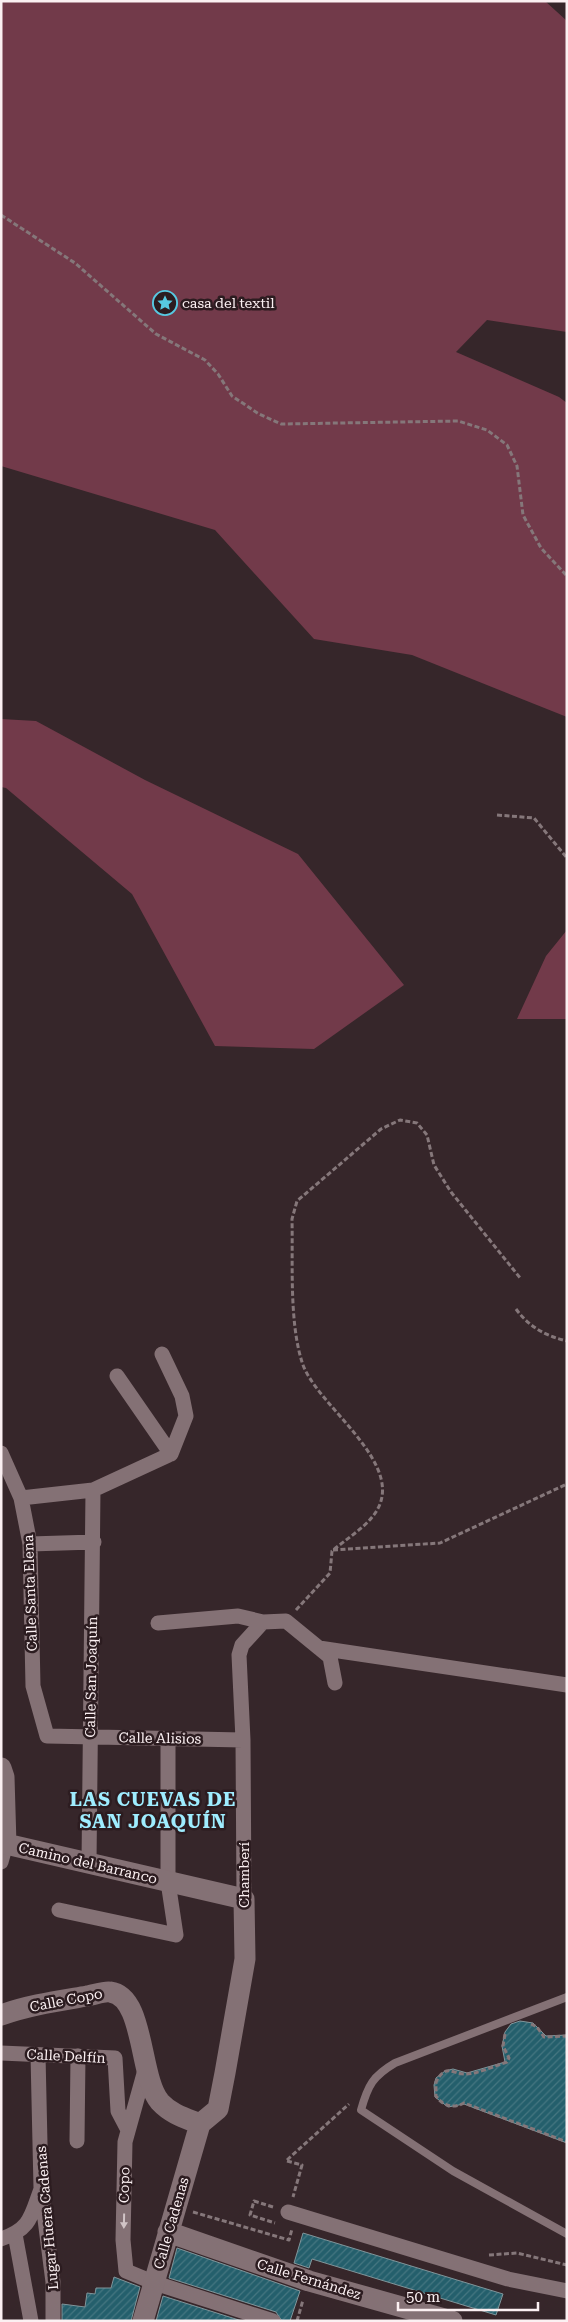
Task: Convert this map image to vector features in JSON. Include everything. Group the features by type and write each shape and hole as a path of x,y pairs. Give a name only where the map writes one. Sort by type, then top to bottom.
{"street":[{"path":"21,1498 93,1490 171,1454 186,1416 182,1396 162,1354"},
{"path":"117,1376 171,1454"},
{"name":"Calle Santa Elena","path":"1,1453 21,1498 30,1544 33,1686 47,1736"},
{"name":"Calle San Joaquín","path":"89,1863 94,1542 93,1490"},
{"path":"30,1544 94,1542"},
{"path":"158,1623 238,1616 263,1622 286,1622 330,1657 335,1683"},
{"name":"Chamberí","path":"200,2124 218,2109 245,1959 243,1740 239,1655 242,1645 263,1622"},
{"path":"319,1648 567,1685"},
{"name":"Calle Alisios","path":"47,1736 243,1740"},
{"path":"59,1910 176,1935 168,1882 168,1738"},
{"name":"Camino del Barranco","path":"1,1768 4,1777 3,1853 89,1863 244,1899"},
{"name":"Calle Copo","path":"1,2015 20,2009 110,1992 125,1999 139,2030 145,2070 159,2101 174,2114 200,2124"},
{"name":"Calle Delfín","path":"1,2053 115,2058 118,2111 128,2130"},
{"name":"Lugar Huera Cadenas","path":"38,2055 41,2188 53,2282 54,2321"},
{"path":"77,2141 78,2056"},
{"name":"Copo","path":"145,2070 124,2142 123,2240 126,2271 155,2283"},
{"name":"Calle Cadenas","path":"143,2321 200,2124"},
{"path":"31,2321 8,2237 28,2225 41,2188"},
{"path":"288,2212 508,2279 567,2291"},
{"name":"Calle Fernández","path":"168,2232 309,2281 452,2321"},
{"path":"155,2283 273,2321"}],"lane":[{"path":"567,1998 496,2023 395,2063 378,2074 361,2110 452,2171 567,2234"}],"path":[{"path":"1,215 74,264 156,334 205,360 218,374 232,396 281,424 458,421 487,430 507,445 517,466 524,515 541,548 567,576"},
{"path":"497,815 534,818 567,858"},
{"path":"286,1622 330,1573 332,1550 373,1516 380,1501 383,1483 366,1446 318,1391 302,1364 296,1336 292,1219 297,1201 381,1129 400,1120 417,1123 427,1135 434,1165 451,1192 521,1279"},
{"path":"516,1310 524,1320 549,1337 567,1341"},
{"path":"332,1550 440,1543 567,1484"},
{"path":"528,2022 537,2027 544,2037 567,2036"},
{"path":"508,2029 503,2041 504,2050 509,2058 507,2062 464,2074 453,2070 445,2072 436,2082 436,2096 444,2104 453,2106 464,2103 567,2142"},
{"path":"175,2207 289,2240 292,2228 250,2215 254,2201 288,2212 302,2165 287,2161 350,2103"},
{"path":"518,2253 567,2265"}],"shaded area":[{"path":"1,1 545,1 567,21 567,332 487,320 456,352 559,397 567,403 567,717 412,655 314,639 215,530 1,466"},
{"path":"1,719 36,721 145,780 298,854 404,985 314,1049 215,1046 132,894 6,788 1,787"},
{"path":"567,930 567,1019 517,1019 546,956"}],"building":[{"path":"520,2021 533,2023 546,2036 567,2035 567,2143 464,2104 448,2107 435,2097 434,2085 436,2078 445,2071 453,2069 467,2073 505,2062 502,2046 505,2032 511,2024"},
{"path":"303,2233 503,2294 496,2315 312,2259 309,2268 294,2263"},
{"path":"177,2248 300,2291 290,2321 282,2321 276,2312 169,2278"},
{"path":"114,2277 140,2287 131,2321 62,2321 62,2304 85,2307 87,2293 95,2294 96,2288 111,2288"},
{"path":"163,2296 242,2321 156,2321"}],"place":[{"name":"casa del textil","path":"165,303"}],"district":[{"name":"LAS CUEVAS DE SAN JOAQUÍN","path":"153,1810"}]}
